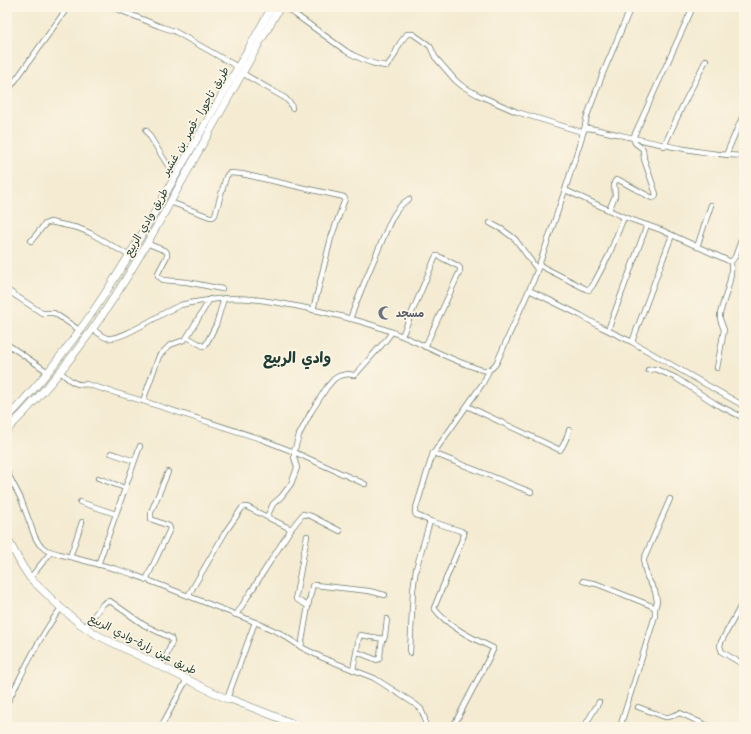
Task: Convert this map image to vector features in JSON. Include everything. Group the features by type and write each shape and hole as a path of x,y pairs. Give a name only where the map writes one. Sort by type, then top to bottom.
{"main road":[{"name":"طريق تاجورا -قصر بن غشير","path":"7,418 48,372 80,331 107,292 130,256 175,177 240,70 272,7"},
{"name":"طريق وادي الربيع","path":"7,430 60,372 124,282 219,116 240,70 280,7"},
{"name":"طريق عين زارة-وادي الربيع","path":"7,538 20,564 30,578 61,608 84,627 97,635 228,699 302,727"}],"street":[{"path":"7,92 68,7"},
{"path":"112,7 174,31 285,98 291,104 292,108"},
{"path":"285,7 346,51 356,57 377,64 387,66 407,34 413,34 430,46 435,57 462,86 488,100 517,112 583,131 587,128 594,129 664,146 726,155 744,156"},
{"path":"609,210 615,196 614,183 616,180 619,180 652,198 655,197 656,194 644,159 643,148 635,143 633,138 693,7"},
{"path":"92,328 104,337 113,338 118,337 174,308 189,303 224,298 259,299 370,324 402,336 455,361 483,370 489,370 494,367 497,362 529,290 565,190 587,116 603,73 631,8"},
{"path":"664,146 706,60"},
{"path":"726,155 744,113"},
{"path":"146,130 175,177"},
{"path":"170,202 213,217 215,215 226,177 230,173 242,174 344,196 345,199 331,238 313,310"},
{"path":"565,190 624,217 672,235 731,262"},
{"path":"350,319 361,288 389,223 399,207 409,199"},
{"path":"697,247 711,205"},
{"path":"490,223 515,239 538,267 590,290 609,255 624,217"},
{"path":"31,241 45,224 50,222 78,228 90,233 130,256"},
{"path":"608,330 648,225"},
{"path":"717,368 724,330 720,319 720,314 729,284 732,266 731,262 735,257 744,232"},
{"path":"632,342 672,235"},
{"path":"146,243 166,251 167,253 167,256 158,273 158,276 163,280 187,282 222,289"},
{"path":"402,336 435,258 438,256 458,266 460,271 425,347"},
{"path":"7,290 42,312 54,313 80,331"},
{"path":"529,290 632,342 744,406"},
{"path":"187,337 205,346 216,325 224,298"},
{"path":"143,401 159,356 170,345 184,340 187,337 210,299"},
{"path":"267,517 273,504 281,497 294,478 297,468 294,452 299,435 326,387 334,379 340,376 348,374 353,376 355,375 392,332"},
{"path":"7,344 48,372"},
{"path":"648,370 656,369 676,378 716,404 744,418"},
{"path":"453,727 493,648 468,636 446,620 434,608 464,533 430,521 416,515 415,513 433,453 467,406 489,370"},
{"path":"60,372 78,385 86,384 261,439 365,484"},
{"path":"467,406 560,450 566,440 569,430"},
{"path":"98,565 140,446"},
{"path":"111,453 134,461"},
{"path":"433,453 531,492"},
{"path":"7,472 21,499 35,537 39,544 46,550 116,569 255,622 323,658 374,678 421,709 425,719 425,727"},
{"path":"146,580 170,529 169,526 151,519 150,517 168,472"},
{"path":"98,478 125,488"},
{"path":"620,727 655,616 657,601 655,591 647,577 644,559 670,499"},
{"path":"80,502 116,514"},
{"path":"188,596 226,531 242,508 247,507 291,529"},
{"path":"236,615 291,529 303,514 311,516 340,531"},
{"path":"410,653 413,590 416,569 430,521"},
{"path":"70,557 82,522"},
{"path":"307,536 296,599 308,606"},
{"path":"30,578 51,552"},
{"path":"583,581 597,584 652,606 655,609"},
{"path":"301,647 312,586 315,585 385,594"},
{"path":"744,600 720,646 722,652 744,665"},
{"path":"84,627 104,604 110,601 144,625 171,638 172,642 162,667"},
{"path":"7,702 52,619 61,608"},
{"path":"356,652 377,660 379,659 382,638 384,639 385,636 387,619"},
{"path":"228,699 255,622"},
{"path":"353,670 360,635 382,638"},
{"path":"161,727 187,680"},
{"path":"584,727 599,702"},
{"path":"638,707 665,717 680,713 710,727"}],"place":[{"name":"مسجد","path":"385,313"}],"district":[{"name":"وادي الربيع","path":"297,358"}]}
